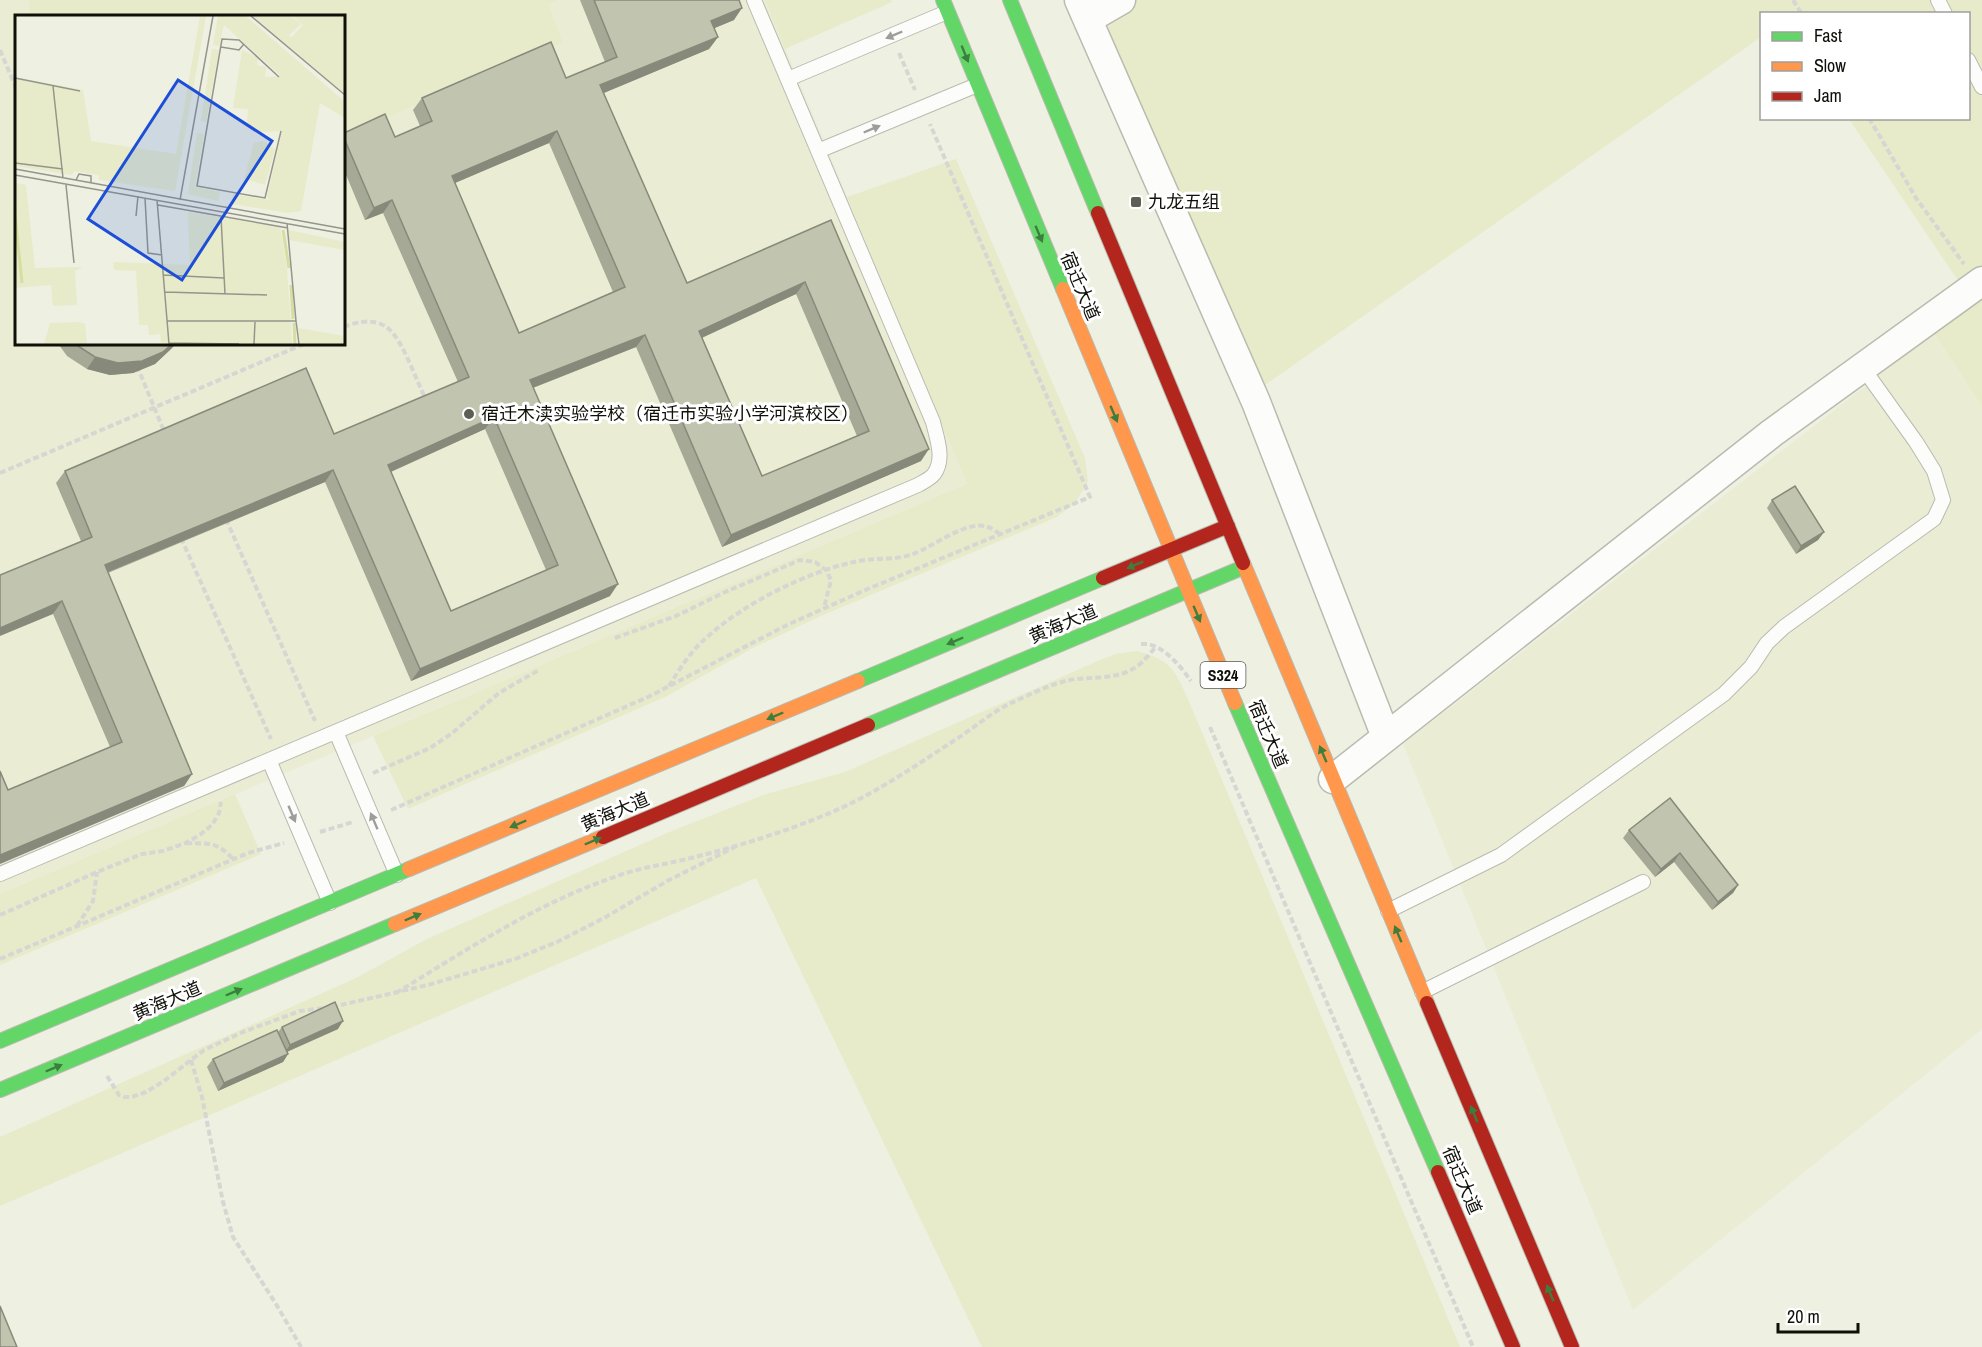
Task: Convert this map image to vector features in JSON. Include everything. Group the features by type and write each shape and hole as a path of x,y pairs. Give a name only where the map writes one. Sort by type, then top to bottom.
{"main road":[{"name":"宿迁大道","path":"1010,0 1388,911 1572,1347"},
{"name":"宿迁大道","path":"945,6 1187,591 1513,1347"},
{"name":"黄海大道","path":"0,1041 1228,526"},
{"name":"黄海大道","path":"0,1090 1245,567"}],"street":[{"path":"1121,0 1084,10 1256,402 1386,737"},
{"path":"1333,779 1772,434 1980,283"}],"lane":[{"path":"0,874 918,485 933,476 939,462 933,422 754,0"},
{"path":"788,80 945,6"},
{"path":"1970,64 1982,87"},
{"path":"818,151 977,85"},
{"path":"1388,911 1501,855 1724,694 1744,674 1767,643 1784,627 1934,519 1943,500 1934,471 1863,368"},
{"path":"336,732 397,875"},
{"path":"274,758 330,903"},
{"path":"1422,992 1643,882"}],"path":[{"path":"0,50 15,86"},
{"path":"1870,120 1916,198 1980,283"},
{"path":"345,326 372,321 388,328 400,344 429,406"},
{"path":"0,473 302,345"},
{"path":"136,365 168,440"},
{"path":"225,517 322,738"},
{"path":"669,687 704,639 730,619 795,582 855,561 900,558 924,550 967,528 981,525 990,527 1000,534"},
{"path":"189,533 180,536 274,758"},
{"path":"607,641 676,616 800,560 815,562 826,570 831,580 824,608"},
{"path":"1137,645 1146,644 1170,655 1190,680 1195,691"},
{"path":"396,993 540,907 579,890 649,866 689,859 815,819 860,800 1007,705 1034,692 1069,680 1108,677 1125,673 1140,664 1155,648"},
{"path":"356,781 430,748 451,734 499,693 540,669"},
{"path":"1209,724 1473,1347"},
{"path":"0,915 97,872 142,854 163,851 186,843 201,834 212,825 219,813 224,779"},
{"path":"186,843 221,847 234,859"},
{"path":"96,1080 107,1076 119,1095 132,1097 146,1092 204,1050 243,1032 300,1011 344,1005 396,993 515,959 557,942 669,880 744,843"},
{"path":"76,927 93,901 97,872"},
{"path":"191,1060 202,1097 218,1180 233,1237 301,1347"}],"shaded area":[{"name":"宿迁木渎实验学校（宿迁市实验小学河滨校区）","path":"0,0 765,0 967,484 0,894"},
{"path":"29,0 557,0 548,4 563,43 345,135 345,15 31,15"},
{"path":"765,0 891,0 892,2 785,49"},
{"path":"1091,0 1982,0 1982,406 1934,333 1959,282 1850,120 1970,120 1970,12 1760,12 1760,38 1262,387"},
{"path":"956,159 1085,458 1088,482 1075,503 1057,517 823,615 751,649 665,697 408,809 373,736 967,484 847,197"},
{"path":"1934,333 1982,406 1982,1029 1633,1310 1403,744"},
{"path":"1137,651 1164,662 1170,667 1183,688 1460,1347 982,1347 756,878 0,1206 0,1137 354,979 427,939 667,833 763,795 845,772 1100,660 1116,654"},
{"path":"235,794 261,854 0,965 0,894"}],"building":[{"path":"594,0 739,0 742,8 711,21 718,37 600,85 687,283 831,220 929,449 731,535 645,335 530,380 618,584 420,669 333,470 105,565 192,774 0,855 0,771 8,790 122,742 62,601 0,628 0,575 92,537 65,471 306,368 334,434 469,377 392,200 374,208 345,140 345,133 385,114 395,137 432,121 422,98 551,42 566,78 617,57","holes":["557,131 625,287 519,333 452,176","805,282 869,431 762,476 699,331","494,417 558,565 451,611 388,465"]},
{"path":"77,345 171,345 163,352 142,361 118,363 95,357"},
{"path":"1795,486 1824,532 1801,546 1772,500"},
{"path":"1670,798 1738,885 1718,902 1680,853 1661,869 1629,830"},
{"path":"335,1002 343,1021 290,1045 282,1027"},
{"path":"277,1030 288,1054 224,1083 213,1059"},
{"path":"0,1306 17,1347 0,1347"}],"traffic: fast":[{"path":"943,0 1063,289"},
{"path":"1010,0 1098,213"},
{"path":"868,725 1244,567"},
{"path":"858,681 1103,578"},
{"path":"1235,703 1438,1172"},
{"path":"0,1041 409,869"},
{"path":"0,1090 395,924"}],"traffic: slow":[{"path":"1063,289 1235,703"},
{"path":"1243,563 1427,1003"},
{"path":"409,869 858,681"},
{"path":"395,924 603,837"}],"traffic: jam":[{"path":"1098,213 1243,563"},
{"path":"1103,578 1228,526"},
{"path":"603,837 868,725"},
{"path":"1427,1003 1572,1347"},
{"path":"1438,1172 1513,1347"}],"place":[{"name":"九龙五组","path":"1136,202"},
{"name":"宿迁木渎实验学校（宿迁市实验小学河滨校区）","path":"469,414"}]}
